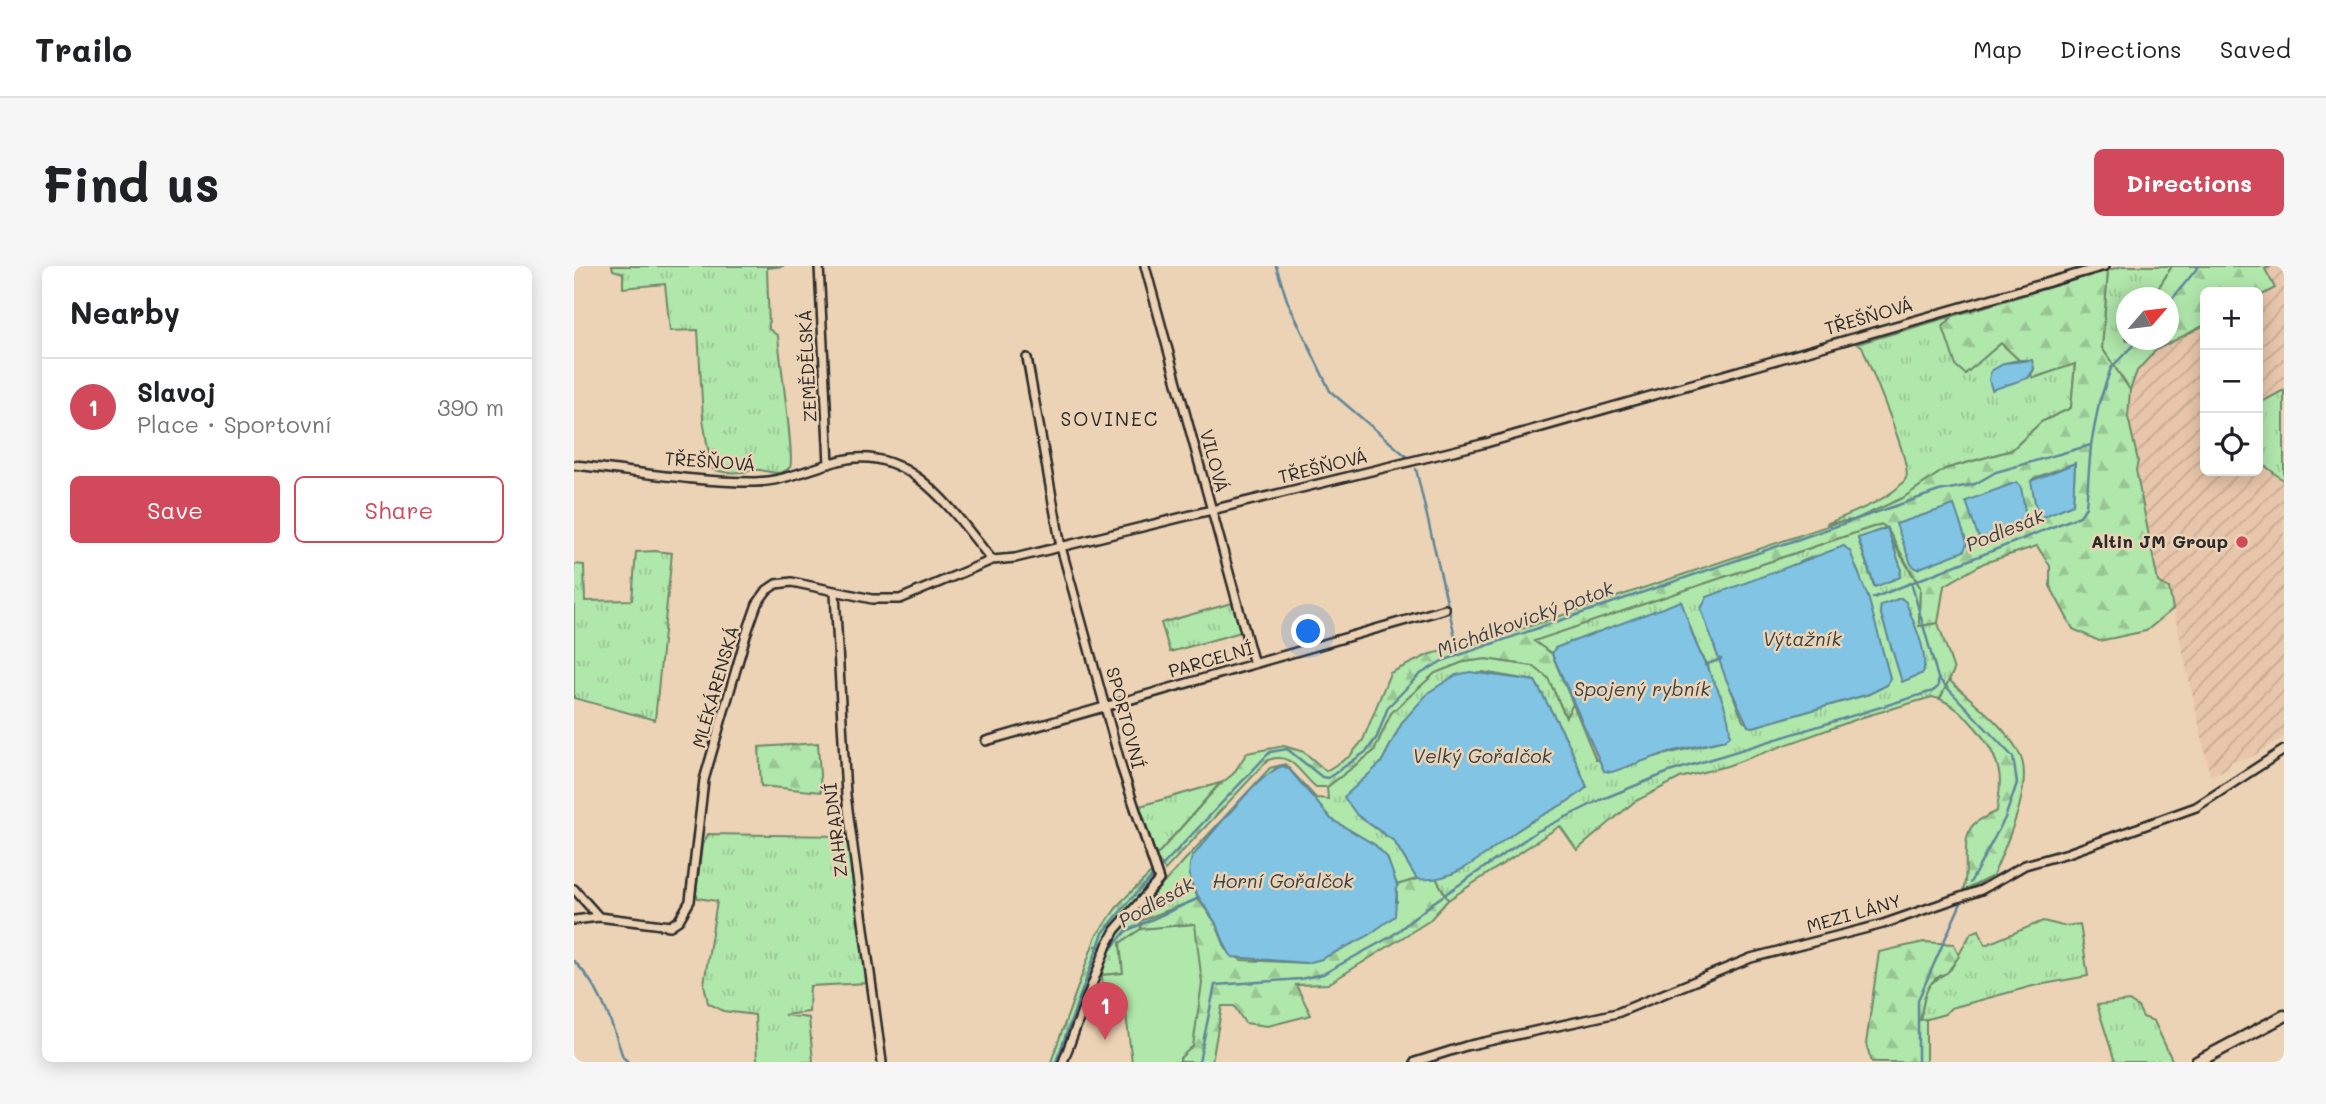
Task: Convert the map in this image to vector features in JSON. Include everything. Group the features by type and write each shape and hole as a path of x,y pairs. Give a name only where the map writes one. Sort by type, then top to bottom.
{"street":[{"name":"ZEMĚDĚLSKÁ","path":"819,266 829,464"},
{"name":"VILOVÁ","path":"1145,266 1254,664"},
{"name":"TŘEŠŇOVÁ","path":"574,465 757,482 856,458 875,460 910,473 941,496 992,561 1061,547 1486,443 2105,266"},
{"name":"SPORTOVNÍ","path":"1027,358 1061,547 1105,707 1159,880 1115,930 1107,945 1063,1062"},
{"name":"MLÉKÁRENSKÁ","path":"574,920 599,917 670,926 682,916 690,901 704,780 757,604 766,590 784,582 812,584 835,593 872,599 900,599 930,589 992,561"},
{"name":"ZAHRADNÍ","path":"835,593 846,795 882,1062"},
{"name":"PARCELNÍ","path":"986,741 1445,609"},
{"name":"MEZI LÁNY","path":"1415,1062 1466,1046 1617,1013 1751,958 1884,924 1981,890 2025,866 2196,807 2284,750"},
{"path":"574,890 599,917"},
{"path":"2197,1062 2284,1016"}],"shaded area":[{"path":"2279,266 2284,274 2284,390 2263,401 2263,294 2275,288 2264,269"},
{"path":"2200,328 2200,476 2263,476 2263,464 2284,481 2284,737 2250,758 2232,761 2228,769 2210,775 2169,589 2158,583 2128,417 2133,379 2145,360 2156,350 2179,350 2179,338"}],"green space":[{"path":"612,266 784,266 767,268 769,329 778,336 789,427 790,467 777,473 757,470 732,472 711,468 703,419 698,330 670,331 665,284 623,288 623,273 613,270"},
{"path":"2123,266 2172,266 2159,287 2116,287 2116,350 2156,350 2137,371 2130,390 2102,348 2108,270"},
{"path":"2172,266 2271,266 2265,269 2275,288 2263,294 2263,287 2200,287 2200,328 2179,338 2179,287 2159,287"},
{"path":"2108,270 2102,348 2130,390 2128,417 2138,461 2136,470 2158,582 2169,588 2173,609 2146,631 2099,641 2073,629 2050,586 2050,566 2037,546 1984,563 1944,586 1938,623 1919,626 1920,587 1887,528 1881,524 1534,641 1552,654 1573,704 1566,717 1548,678 1533,666 1486,659 1463,662 1435,673 1391,713 1374,751 1327,787 1316,787 1295,765 1283,758 1268,760 1165,870 1156,856 1218,786 1233,774 1247,753 1284,746 1304,752 1326,771 1350,756 1363,740 1390,673 1430,654 1483,642 1839,522 1854,520 1903,498 1945,469 2012,450 2041,422 2071,408 2075,364 2033,378 2032,360 2019,360 2001,343 1965,374 1956,366 1943,327 1953,316","holes":["2075,463 2073,504 2031,481"]},
{"path":"1953,316 1943,327 1965,374 2001,343 2019,360 2005,363 2028,378 2075,363 2071,408 2041,422 2012,450 1945,469 1903,498 1854,520 1826,524 1881,499 1906,478 1903,455 1890,415 1862,346 1857,344"},
{"path":"2284,390 2284,481 2263,464 2263,401"},
{"path":"1882,524 1885,528 1858,539 1874,586 1900,577 1901,568 1891,539 1920,587 1919,626 1938,623 1954,670 1940,699 1932,697 1863,717 1727,766 1680,778 1634,802 1577,850 1560,826 1448,900 1436,878 1462,869 1502,840 1587,787 1567,740 1535,681 1483,672 1403,721 1381,763 1370,774 1357,815 1394,841 1417,879 1397,885 1387,858 1375,845 1331,819 1289,770 1277,767 1236,807 1190,880 1198,899 1141,921 1141,929 1120,943 1123,973 1102,975 1110,945 1122,928 1270,768 1285,764 1316,798 1328,799 1327,787 1374,751 1391,713 1435,673 1463,662 1486,659 1533,666 1548,677 1565,716 1573,704 1596,760 1642,760 1725,740 1708,665 1699,651 1681,602 1555,648 1552,654 1533,641","holes":["1815,556 1868,600 1890,678 1887,685 1869,694 1753,727 1743,721 1710,635 1767,576","1901,598 1906,603 1925,667 1923,673 1902,681 1880,611"]},
{"path":"636,552 672,553 655,720 574,698 574,564 584,565 585,601 632,600"},
{"path":"1232,603 1241,632 1170,652 1161,623"},
{"path":"1949,680 2013,742 2023,766 2024,781 2017,814 1993,876 1963,891 1969,831 1975,823 1997,811 2000,777 1991,751 1977,729 1959,711 1940,699"},
{"path":"818,743 821,792 761,786 759,747"},
{"path":"1220,783 1156,856 1140,806"},
{"path":"708,834 843,836 850,844 851,874 855,882 868,983 810,986 809,1012 784,1015 809,1018 813,1062 757,1062 755,1015 723,1011 708,1003 704,984 717,901 698,898 696,893 702,846"},
{"path":"1151,873 1153,882 1103,942 1060,1062 1051,1062 1096,936 1120,903"},
{"path":"1436,878 1448,900 1429,921 1328,984 1296,985 1311,1015 1268,1026 1245,1023 1234,1006 1222,1006 1212,1062 1180,1062 1180,1058 1193,1045 1195,924 1141,929 1140,921 1198,899 1215,922 1226,949 1241,960 1307,963 1397,902 1397,885 1417,879"},
{"path":"2043,921 2063,926 2080,924 2088,976 2033,986 1951,1008 1945,1014 1920,1021 1926,987 1951,969 1971,933 1979,930 1985,945"},
{"path":"1195,924 1202,983 1193,1046 1180,1058 1180,1062 1132,1062 1126,1014 1105,1015 1102,975 1123,973 1120,943 1141,929"},
{"path":"1924,942 1954,944 1959,956 1947,973 1934,980 1924,997 1920,1020 1926,1019 1926,1062 1872,1062 1866,1044 1879,952"},
{"path":"2129,1001 2138,1007 2143,1017 2154,1021 2173,1062 2115,1062 2097,1005"}],"water":[{"path":"2032,360 2034,369 2028,378 1992,390 1989,380 1991,371 2005,363"},
{"path":"2075,463 2073,504 2038,519 2031,481"},
{"path":"2017,482 2021,487 2027,523 1986,540 1978,536 1966,501"},
{"path":"1954,505 1967,543 1964,551 1917,569 1911,564 1896,524"},
{"path":"1887,528 1901,568 1900,577 1875,587 1858,538"},
{"name":"Výtažník","path":"1844,546 1850,551 1869,600 1890,678 1887,685 1869,694 1753,727 1748,726 1726,679 1701,609 1707,597"},
{"path":"1901,598 1906,602 1924,656 1923,673 1902,682 1880,611 1881,605"},
{"name":"Spojený rybník","path":"1681,601 1727,713 1730,736 1725,740 1669,752 1612,772 1604,771 1552,654 1555,648"},
{"name":"Velký Gořalčok","path":"1470,672 1535,681 1567,740 1587,787 1462,869 1433,879 1417,879 1394,841 1357,815 1344,797 1381,763 1403,721 1429,692 1456,675"},
{"name":"Horní Gořalčok","path":"1283,766 1289,769 1331,819 1375,845 1387,857 1397,885 1395,916 1366,937 1322,959 1307,963 1232,957 1195,891 1190,875 1192,857 1222,821 1262,780"}],"waterway":[{"path":"1276,266 1287,300 1330,391 1406,456"},
{"name":"Michálkovický potok","path":"2179,291 2199,266"},
{"name":"Michálkovický potok","path":"1056,1062 1103,933 1129,901 1270,752 1287,749 1322,777 1328,778 1367,751 1377,737 1388,707 1419,675 1442,661 1939,491 1975,484 1996,472 2091,445 2099,403 2111,368 2128,350"},
{"name":"Podlesák","path":"1873,598 2080,516 2086,507 2091,445"},
{"path":"1416,469 1458,649 1457,655"},
{"path":"1911,582 1938,678 2013,757 2017,783 2005,818 1970,883"},
{"name":"Podlesák","path":"1705,665 1721,659"},
{"path":"1199,1062 1215,985 1300,979 1323,974 1392,936 1434,902 1536,832 1600,800 1669,772 1933,691 1938,687 1938,678"},
{"name":"Podlesák","path":"1096,946 1111,949 1126,931 1199,898"},
{"path":"1918,1062 1918,1000 1961,903"},
{"name":"Michálkovický potok","path":"574,961 598,994 623,1057 628,1062"}],"place":[{"name":"Altin JM Group","path":"2242,542"},
{"name":"Slavoj","path":"1105,1040"}],"district":[{"name":"SOVINEC","path":"1110,419"}]}
